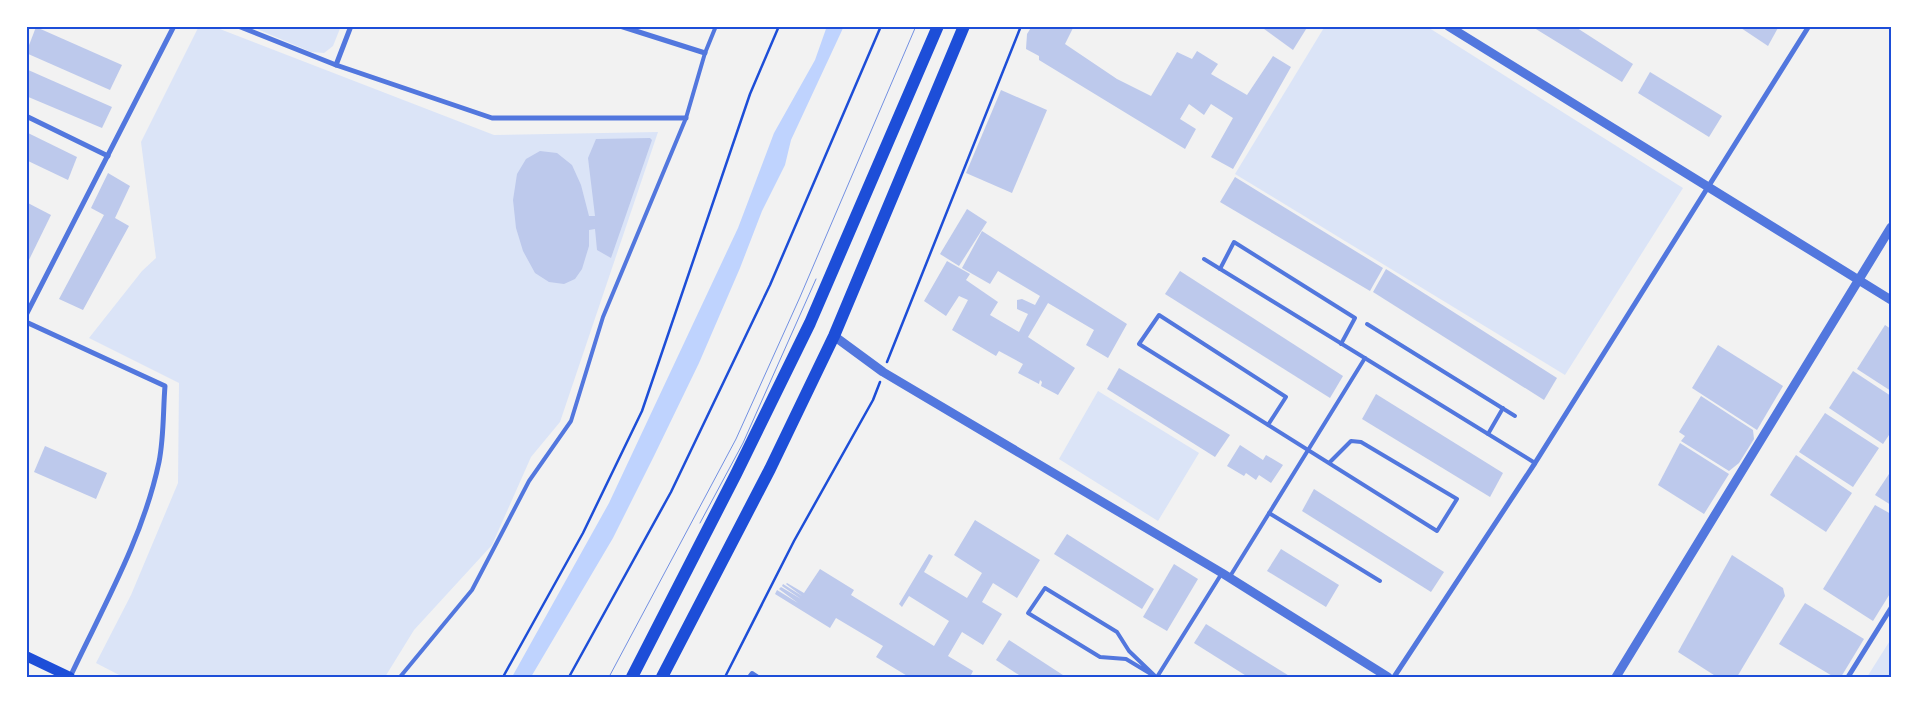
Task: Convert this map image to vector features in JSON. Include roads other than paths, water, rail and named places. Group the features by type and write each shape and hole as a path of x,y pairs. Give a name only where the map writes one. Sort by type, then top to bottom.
{"main road":[{"path":"632,677 736,474 810,322 938,26"},
{"path":"662,677 770,469 834,336 964,26"},
{"path":"26,656 70,677"}],"street":[{"path":"26,315 174,26"},
{"path":"238,26 336,65 492,118 686,118"},
{"path":"336,65 351,26"},
{"path":"620,26 705,53"},
{"path":"1448,26 1708,189 1891,300"},
{"path":"1394,677 1535,463 1809,26"},
{"path":"26,116 108,156"},
{"path":"1616,677 1891,227"},
{"path":"26,322 166,386 159,460 148,503 134,542 70,677"},
{"path":"834,336 883,372 1226,576 1388,677"},
{"path":"1848,677 1891,608"}],"lane":[{"path":"400,677 472,590 529,481 571,421 603,317 686,118 705,53 716,26"},
{"path":"1220,269 1234,242 1355,318 1341,344"},
{"path":"1204,259 1535,463"},
{"path":"1268,425 1286,396 1159,315 1139,344 1268,425 1329,463 1437,531 1457,499 1361,442 1351,441 1329,463"},
{"path":"1367,324 1515,416"},
{"path":"1156,677 1269,513 1365,358"},
{"path":"1488,434 1503,408"},
{"path":"1269,513 1380,582"},
{"path":"1045,588 1117,632 1129,651 1156,677 1126,659 1100,656 1028,613 1045,588"},
{"path":"749,677 752,673 758,677"}],"water":[{"path":"827,26 844,26 791,140 785,165 762,211 740,268 699,363 654,456 613,538 531,677 512,677 609,503 738,228 774,133 815,60"}],"tram line":[{"path":"609,677 736,439 800,297 916,26"},
{"path":"700,523 743,443 816,279"}]}
